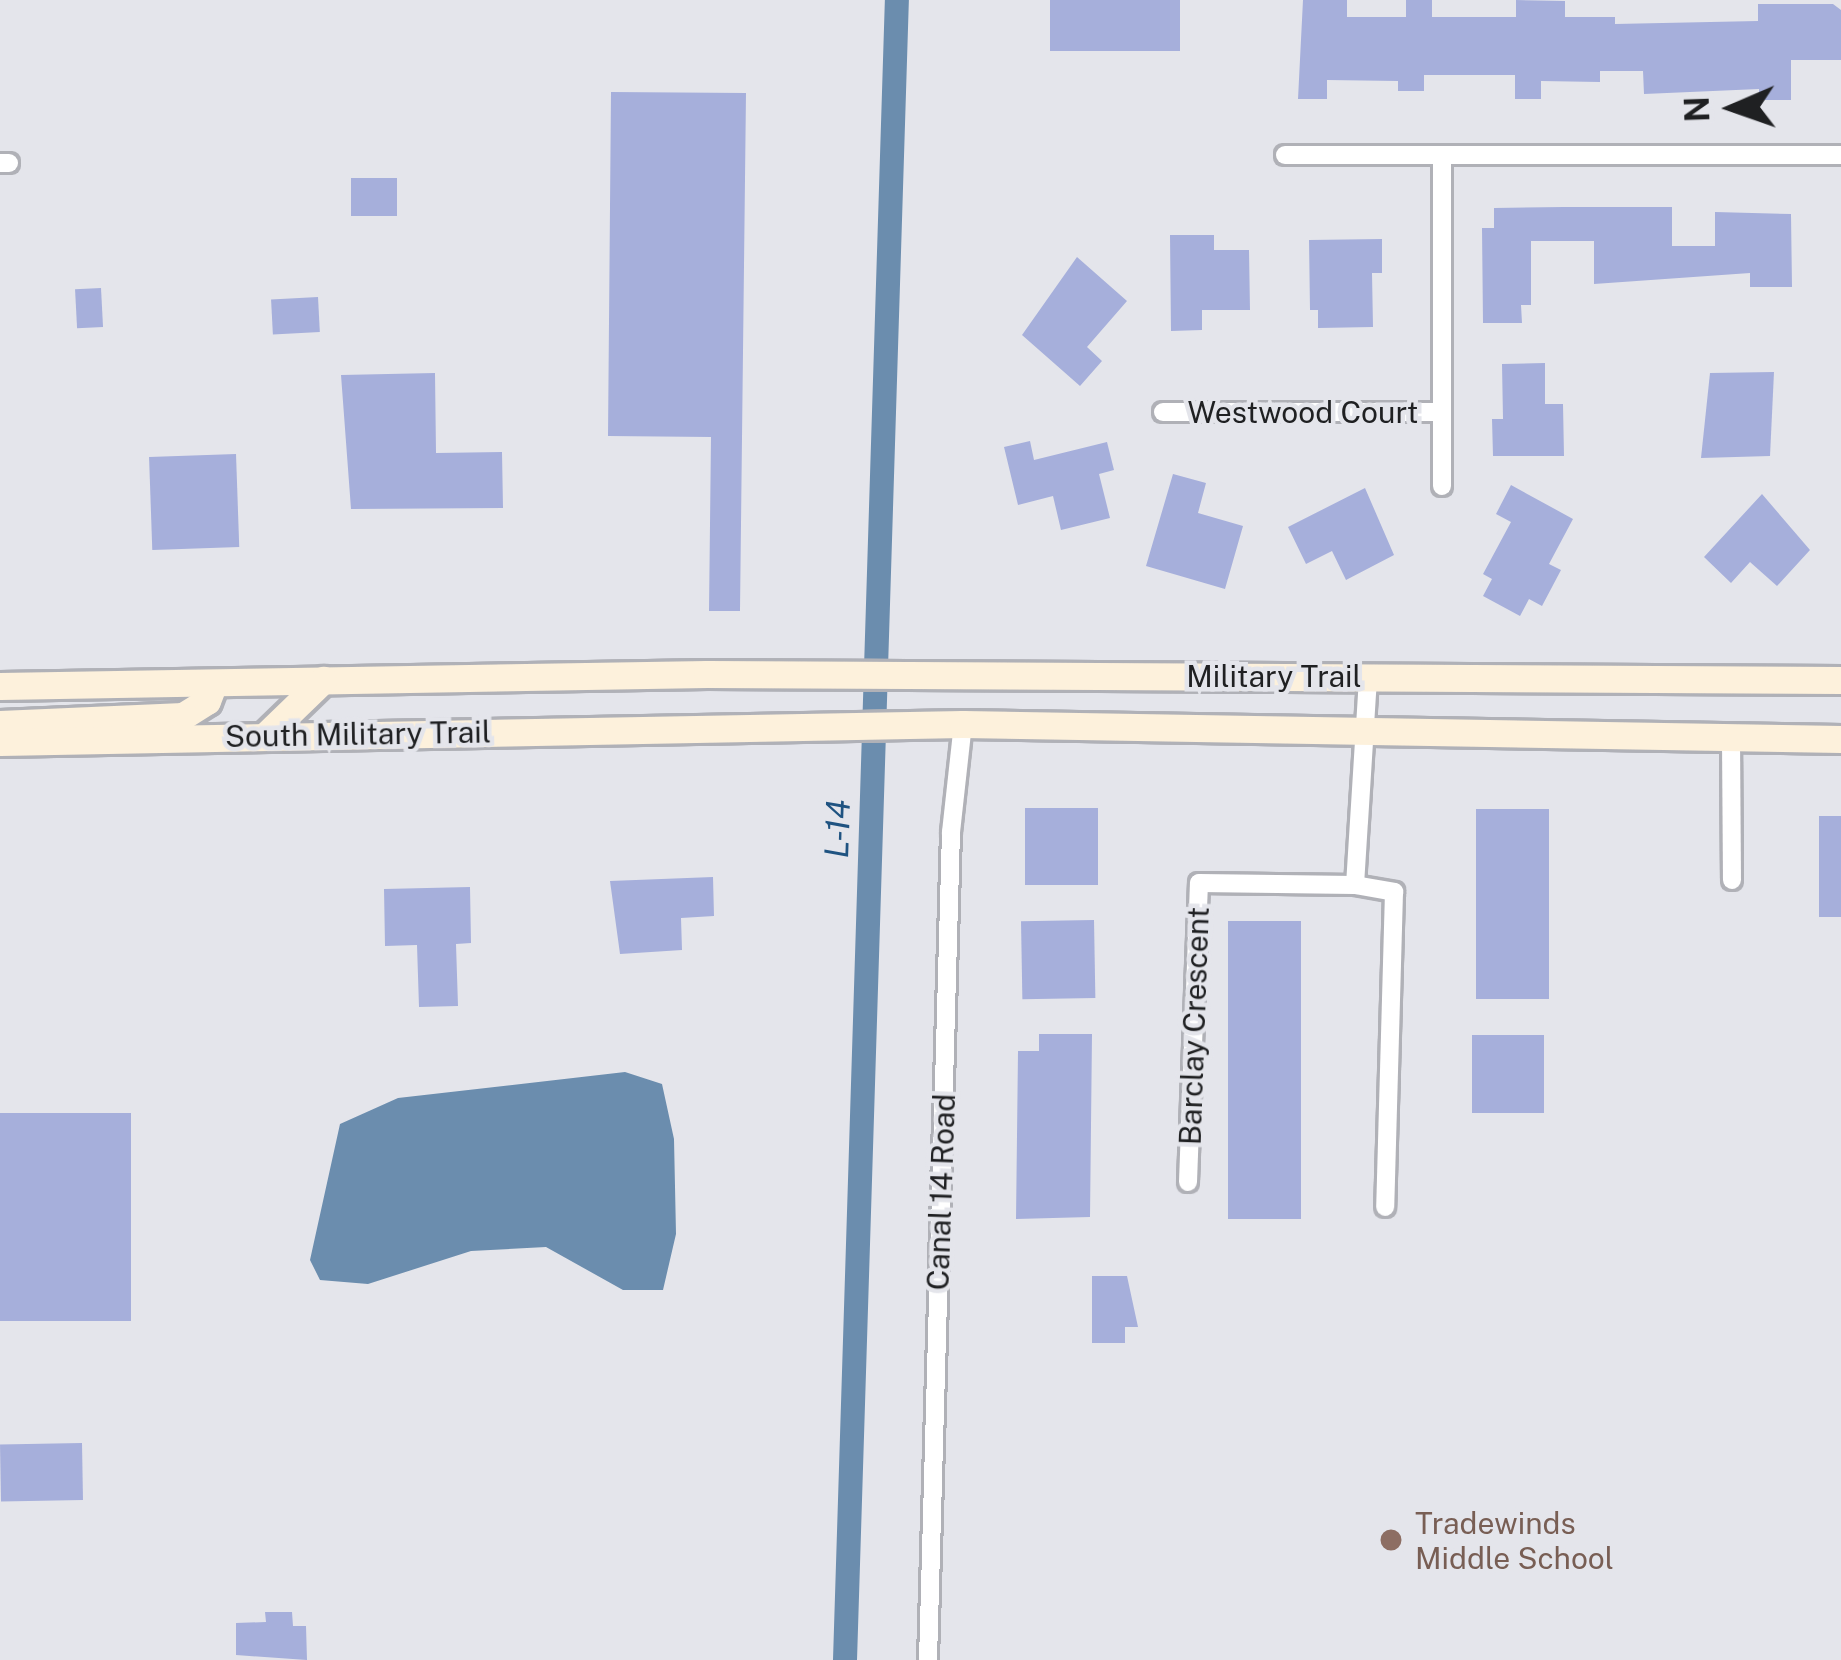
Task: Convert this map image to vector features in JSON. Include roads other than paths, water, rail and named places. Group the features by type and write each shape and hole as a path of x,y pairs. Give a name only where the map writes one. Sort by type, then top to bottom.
{"main road":[{"name":"Military Trail","path":"707,674 1841,680"},
{"name":"South Military Trail","path":"0,686 707,674"},
{"path":"265,736 323,680"},
{"path":"0,724 183,716 207,701 214,682"},
{"name":"Military Trail","path":"716,726 963,724 1367,736 1841,739"},
{"name":"South Military Trail","path":"0,742 716,726"}],"street":[{"path":"1285,154 1841,155"},
{"name":"Westwood Court","path":"1442,155 1442,486"},
{"name":"Westwood Court","path":"1163,412 1442,412"},
{"path":"1368,676 1355,886 1394,892 1385,1207"},
{"name":"Canal 14 Road","path":"928,1660 951,856 963,724"},
{"path":"1731,739 1732,880"},
{"name":"Barclay Crescent","path":"1188,1182 1199,883 1355,886"}],"water":[{"path":"625,1072 662,1084 674,1139 676,1234 663,1290 623,1290 546,1247 471,1251 368,1284 320,1280 310,1260 340,1124 398,1098"}],"waterway":[{"name":"L-14","path":"845,1660 897,0"}],"place":[{"name":"Tradewinds Middle School","path":"1391,1540"}]}
